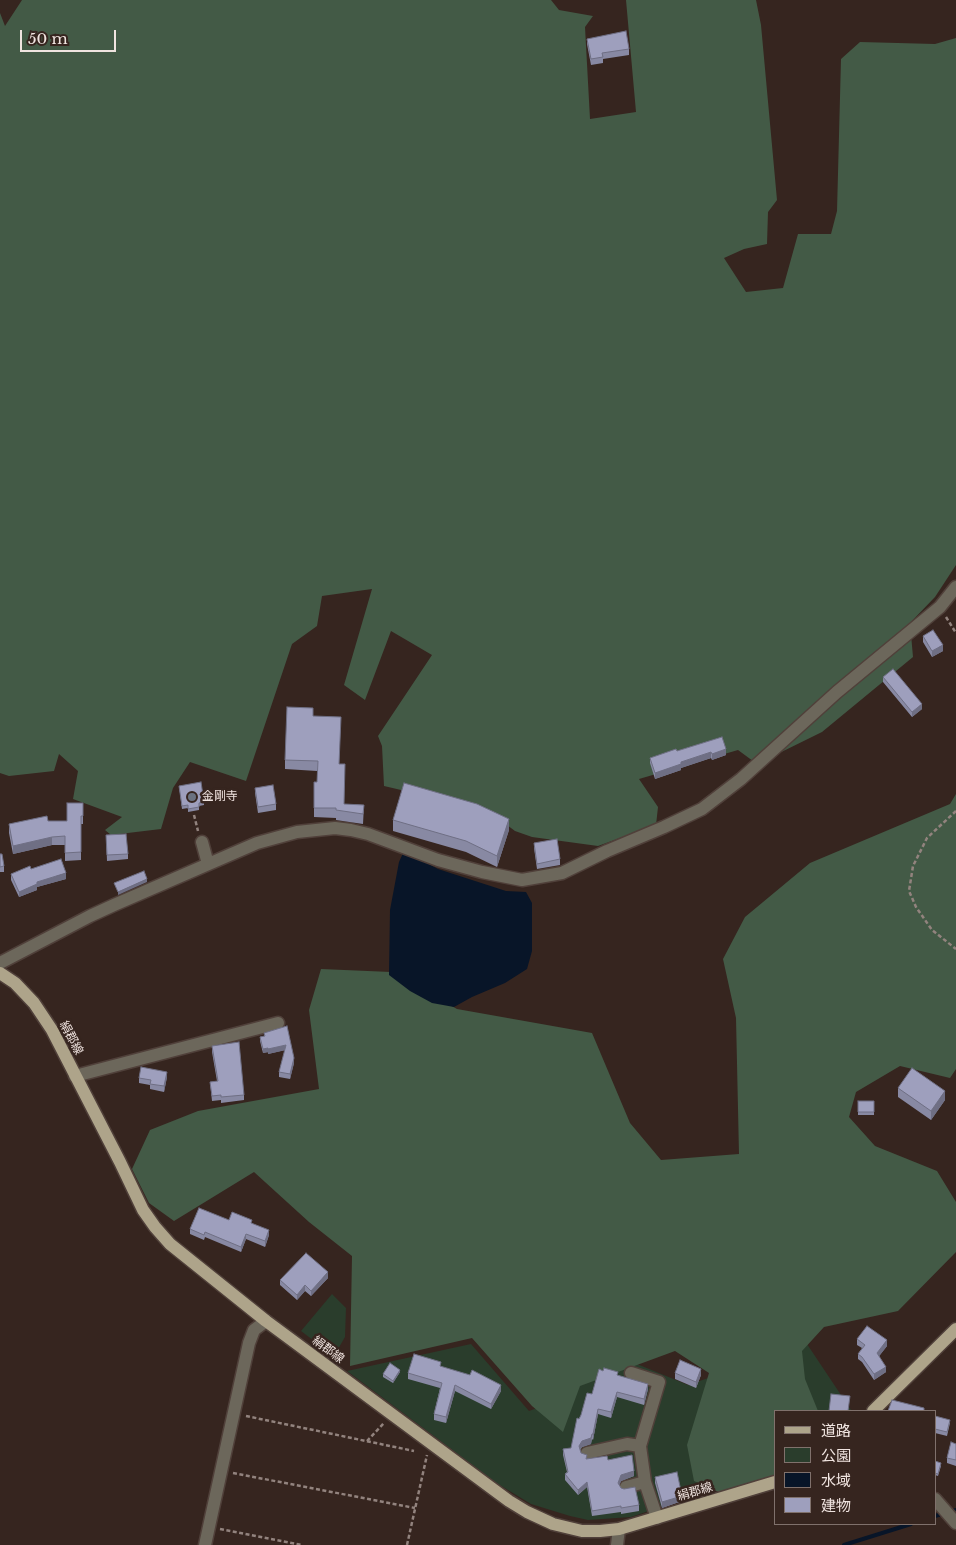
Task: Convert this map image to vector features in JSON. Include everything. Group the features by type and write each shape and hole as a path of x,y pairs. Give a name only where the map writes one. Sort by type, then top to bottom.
{"main road":[{"name":"絹郡線","path":"0,973 15,983 34,1003 52,1030 120,1162 142,1210 170,1244 266,1321 509,1501 553,1524 582,1530 600,1531 620,1529 774,1482"},
{"path":"874,1410 956,1329"}],"street":[{"path":"0,963 90,916 257,843 297,832 335,828 352,830 438,860 522,880 562,873 606,851 702,809 740,779 837,692 940,607 956,586"},
{"path":"202,842 208,864"},
{"path":"75,1076 278,1023"},
{"path":"205,1545 249,1343 254,1330 266,1321"},
{"path":"631,1373 659,1382 640,1446 645,1482 657,1518"},
{"path":"587,1453 627,1444 640,1446"},
{"path":"626,1486 645,1482"},
{"path":"937,1502 955,1522"},
{"path":"617,1545 620,1529"}],"path":[{"path":"940,607 956,633"},
{"path":"956,810 927,838 913,866 908,891 916,907 932,930 956,949"},
{"path":"194,815 202,842"},
{"path":"235,1414 414,1451"},
{"path":"367,1441 391,1415"},
{"path":"407,1545 430,1443"},
{"path":"222,1471 415,1508"},
{"path":"209,1527 302,1545"}],"green space":[{"path":"22,0 551,0 559,10 593,16 585,27 590,119 636,112 626,0 756,0 761,25 777,200 768,212 767,244 744,249 724,258 746,292 783,288 798,234 831,234 837,211 841,59 860,42 935,44 956,38 956,565 935,597 910,623 913,657 822,732 757,764 738,750 639,779 658,807 656,825 598,846 532,837 515,831 482,809 384,786 382,746 378,736 432,655 391,631 365,700 344,685 372,589 322,596 317,626 292,644 246,781 190,762 173,788 161,829 111,835 105,830 122,817 73,799 78,771 59,754 54,771 9,776 0,773 0,13 5,26"},
{"path":"956,794 956,1069 950,1078 900,1066 856,1092 849,1117 875,1146 937,1171 956,1202 956,1252 898,1311 824,1327 802,1351 805,1379 818,1410 774,1410 774,1476 771,1478 723,1494 694,1481 687,1445 709,1373 675,1351 580,1386 563,1432 532,1406 472,1338 350,1366 352,1256 309,1222 254,1172 174,1221 149,1203 132,1169 150,1130 198,1111 319,1089 309,1010 321,969 391,972 457,1009 592,1033 630,1123 661,1160 739,1154 736,1018 723,959 745,917 810,863 950,804"},
{"path":"332,1294 346,1308 345,1337 334,1356 301,1331"},
{"path":"471,1344 529,1411 548,1404 574,1380 637,1364 688,1385 807,1344 851,1410 774,1410 774,1468 631,1517 588,1520 531,1504 498,1484 347,1371"}],"water":[{"path":"404,851 438,869 506,891 526,892 532,903 532,951 527,969 505,983 454,1007 432,1003 410,991 389,975 390,910 399,862"}],"building":[{"path":"626,31 629,49 602,53 603,57 591,59 587,39"},
{"path":"933,630 943,645 932,651 923,636"},
{"path":"893,669 922,704 912,712 883,677"},
{"path":"287,707 313,708 313,716 341,717 339,764 345,764 344,804 364,805 363,814 336,810 336,808 314,808 314,782 317,782 318,761 285,760"},
{"path":"722,737 726,749 681,762 681,764 655,773 650,758"},
{"name":"金剛寺","path":"201,782 204,802 199,803 199,807 188,809 188,805 182,806 179,786"},
{"path":"404,783 477,804 509,819 497,856 466,841 393,820"},
{"path":"273,785 276,804 258,807 255,788"},
{"path":"67,803 83,803 81,852 65,853 65,836 13,846 9,824 47,816 48,821 67,821"},
{"path":"126,834 128,854 107,855 106,835"},
{"path":"557,839 560,859 537,864 534,843"},
{"path":"0,854 2,854 4,866 0,867"},
{"path":"61,859 66,873 37,882 37,884 19,892 11,874 30,866 31,869"},
{"path":"144,871 147,879 118,892 114,883"},
{"path":"287,1026 294,1058 290,1074 279,1072 286,1045 263,1049 260,1037 265,1036 264,1033"},
{"path":"239,1042 244,1095 212,1096 210,1082 218,1081 212,1046"},
{"path":"141,1067 167,1072 164,1086 150,1084 151,1080 139,1078"},
{"path":"912,1068 945,1091 931,1111 898,1088"},
{"path":"858,1101 874,1101 874,1112 858,1112"},
{"path":"199,1208 229,1220 232,1212 252,1220 251,1223 269,1230 265,1241 246,1234 241,1247 205,1232 204,1235 190,1229"},
{"path":"306,1253 328,1272 311,1291 305,1285 297,1295 280,1280"},
{"path":"867,1326 887,1340 877,1353 886,1367 874,1374 858,1354 865,1345 857,1339"},
{"path":"414,1354 441,1362 440,1366 470,1375 472,1370 501,1385 491,1404 455,1385 446,1417 434,1414 442,1383 408,1373"},
{"path":"680,1360 701,1369 696,1382 675,1373"},
{"path":"390,1363 400,1370 393,1381 383,1374"},
{"path":"604,1368 618,1372 617,1375 648,1384 644,1399 617,1392 611,1412 598,1409 591,1438 582,1441 579,1446 581,1453 587,1455 586,1459 607,1456 608,1460 632,1455 634,1471 621,1475 618,1483 624,1489 635,1487 639,1505 592,1511 587,1482 578,1490 565,1474 568,1472 563,1449 571,1448 577,1418 579,1419 581,1415 587,1393 592,1394 599,1369 603,1371"},
{"path":"831,1394 850,1396 848,1410 829,1410"},
{"path":"892,1400 924,1408 924,1410 888,1410"},
{"path":"936,1416 950,1420 947,1432 936,1429"},
{"path":"951,1442 956,1444 956,1460 947,1458"},
{"path":"936,1461 941,1463 938,1474 936,1473"},
{"path":"677,1472 682,1496 662,1502 655,1477"}],"waterway":[{"path":"936,1516 956,1510"},
{"path":"844,1545 908,1525"}],"place":[{"name":"金剛寺","path":"192,797"}]}
